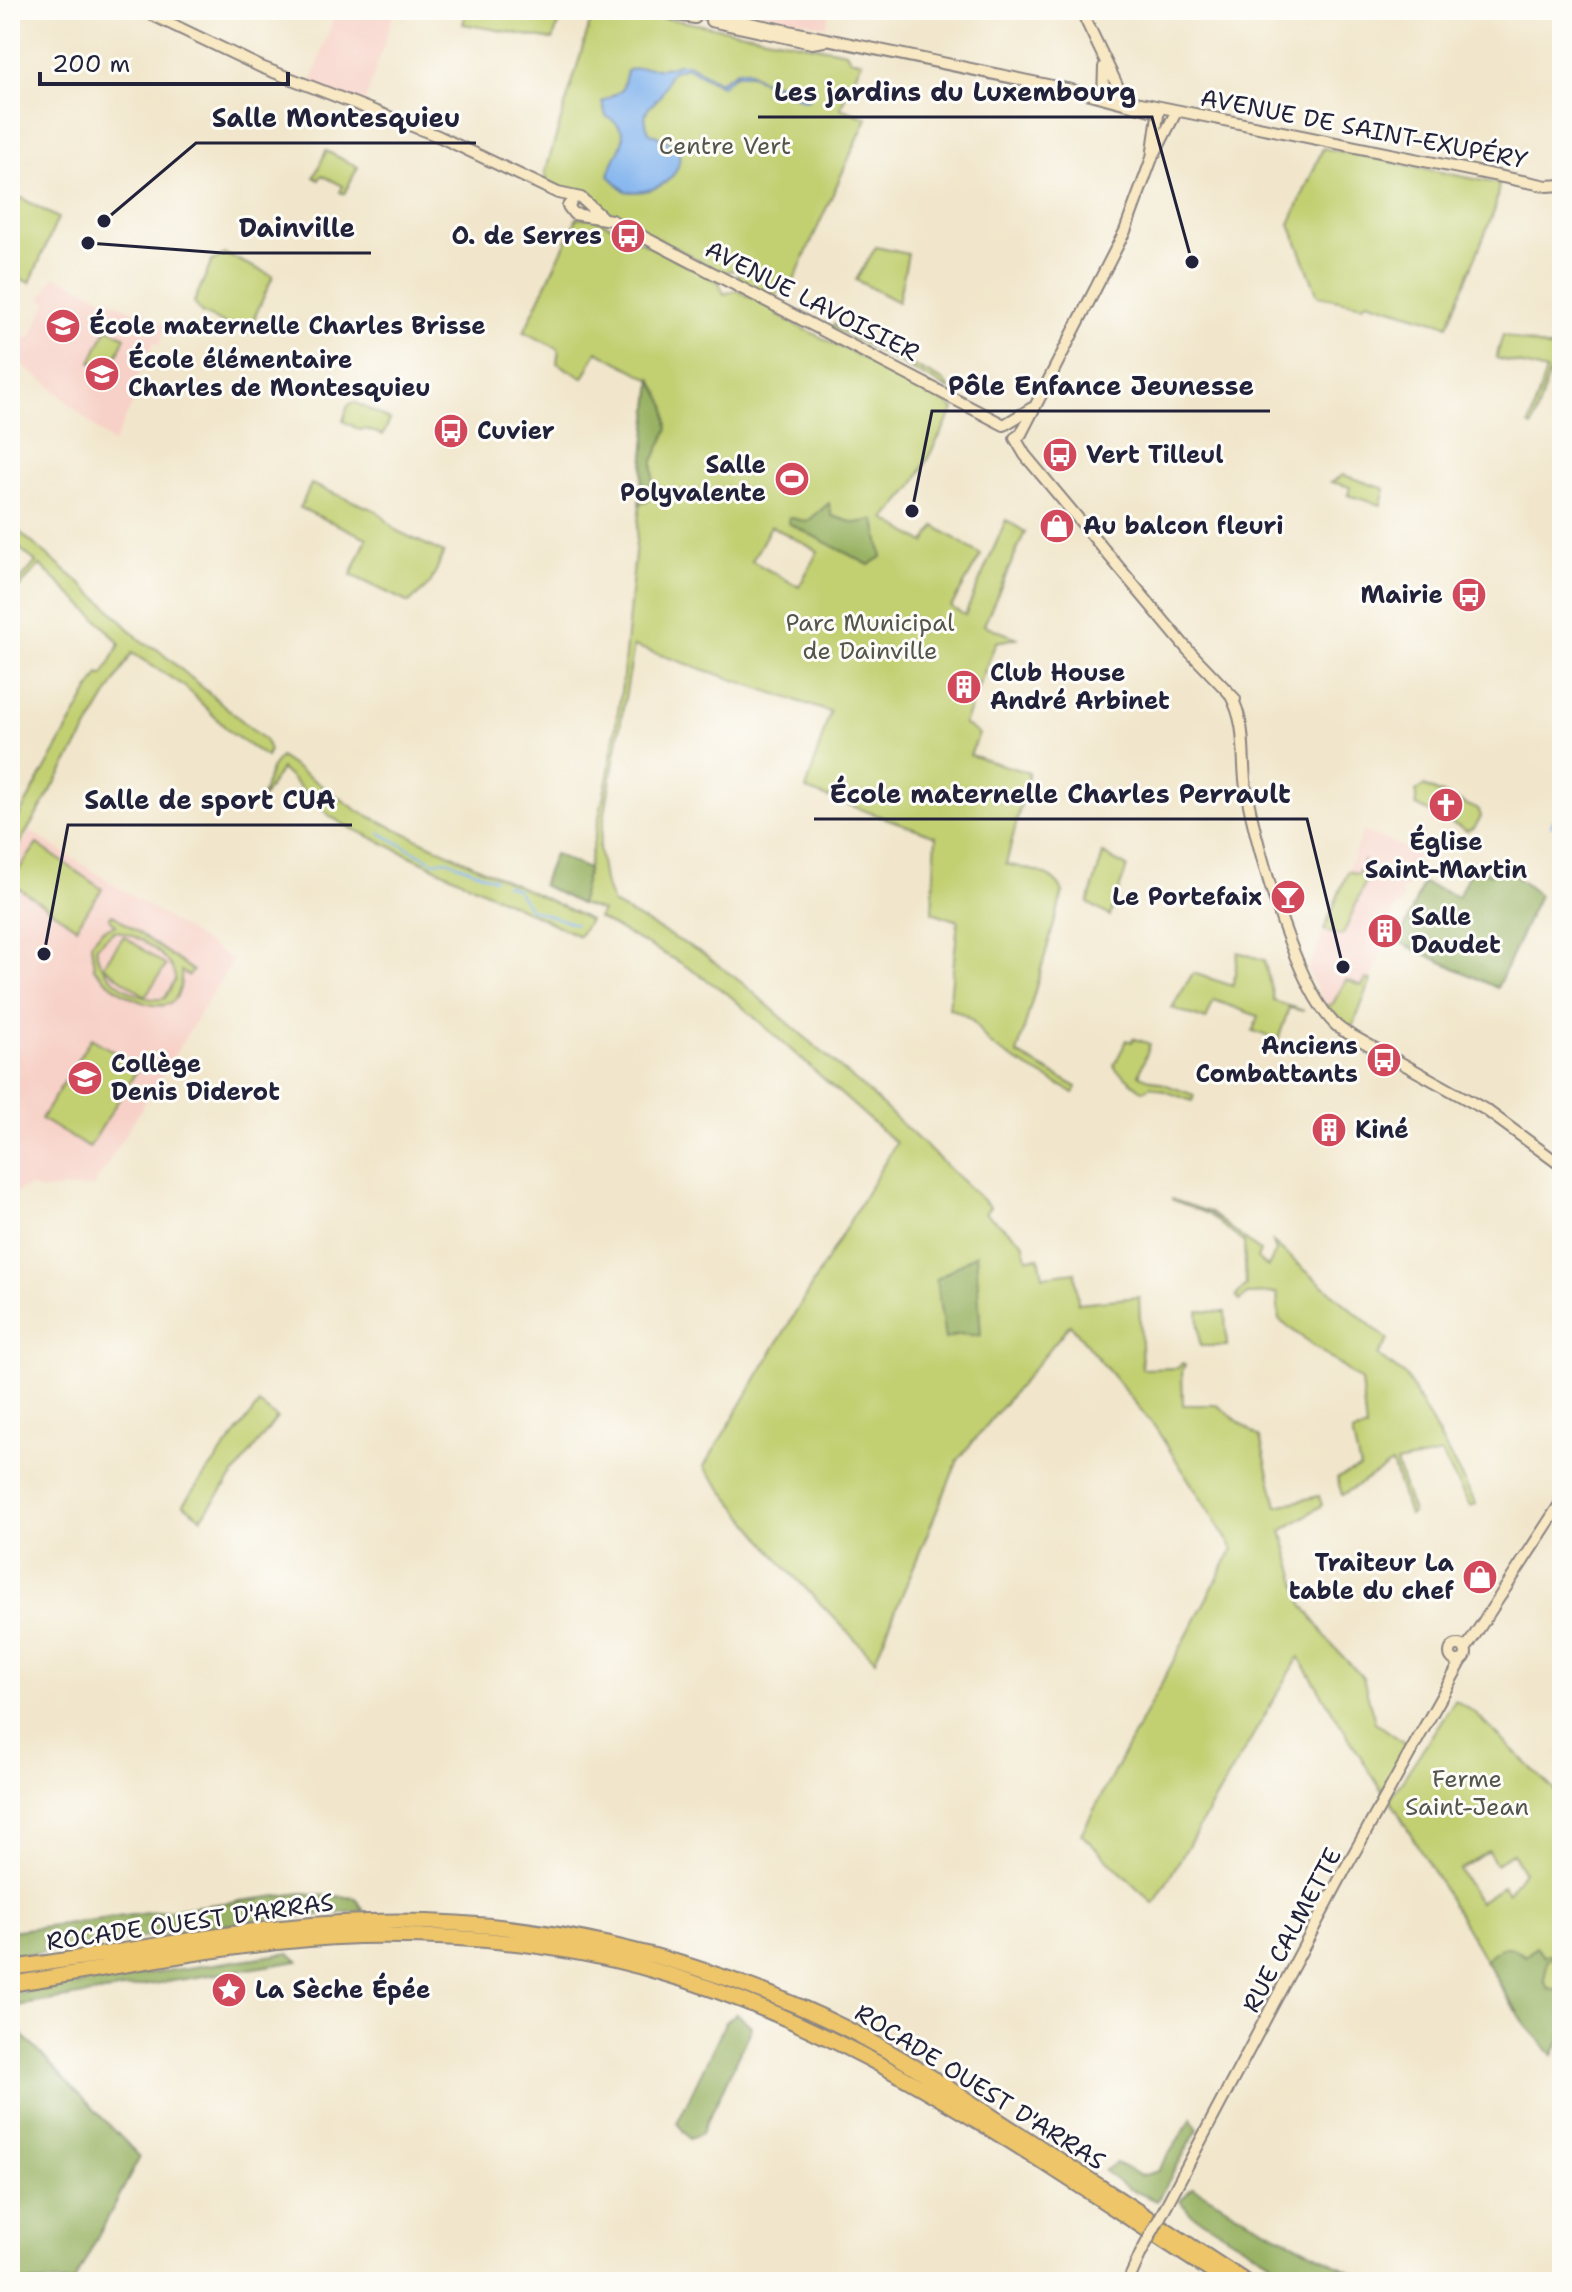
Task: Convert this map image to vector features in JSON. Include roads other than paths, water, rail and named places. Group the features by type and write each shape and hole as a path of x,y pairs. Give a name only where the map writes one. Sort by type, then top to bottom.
{"highway":[{"name":"ROCADE OUEST D'ARRAS","path":"10,1968 258,1931 367,1922 473,1925 531,1931 659,1956 756,1988 877,2045 1246,2282"},
{"name":"ROCADE OUEST D'ARRAS","path":"10,1984 280,1943 357,1936 495,1940 625,1963 750,2003 852,2050 949,2105 1228,2282"}],"main road":[{"name":"AVENUE LAVOISIER","path":"142,10 296,81 491,159 812,322 1004,425"},
{"path":"650,10 812,43 825,41"},
{"path":"687,10 812,35 825,41"},
{"path":"1081,10 1118,87 1120,101"},
{"name":"AVENUE DE SAINT-EXUPÉRY","path":"825,41 1120,101 1149,102 1176,112 1562,188"},
{"path":"1103,61 1103,97"},
{"path":"1152,158 1159,108"},
{"path":"1015,438 1019,423 1034,406 1104,277 1152,158 1176,112"},
{"name":"AVENUE LAVOISIER","path":"576,201 572,212 601,216"},
{"path":"1019,423 1004,425 1006,434 1015,438 1025,455 1092,536 1230,694 1245,718 1249,745 1244,776 1254,827 1305,978 1323,1012 1342,1030 1485,1109 1562,1166"},
{"name":"RUE CALMETTE","path":"1128,2282 1344,1871 1454,1675 1459,1654 1475,1636 1562,1501"}],"water":[{"path":"688,64 719,82 738,70 747,70 765,82 781,84 802,96 811,86 814,88 809,99 804,100 770,85 750,74 736,74 721,86 686,67 671,72 663,91 648,108 645,117 649,132 678,146 677,167 673,176 656,187 646,191 625,191 609,176 623,137 616,123 606,116 602,102 622,90 627,71"}],"waterway":[{"path":"1551,826 1561,802"},
{"path":"380,833 434,862 447,860 494,879"},
{"path":"505,884 516,889 530,909 575,924"}],"place":[{"name":"Salle Montesquieu","path":"104,221"},
{"name":"O. de Serres","path":"628,236"},
{"name":"Dainville","path":"88,243"},
{"name":"Les jardins du Luxembourg","path":"1192,262"},
{"name":"École maternelle Charles Brisse","path":"63,326"},
{"name":"École élémentaire Charles de Montesquieu","path":"102,374"},
{"name":"Cuvier","path":"451,431"},
{"name":"Vert Tilleul","path":"1060,455"},
{"name":"Salle Polyvalente","path":"792,479"},
{"name":"Pôle Enfance Jeunesse","path":"912,511"},
{"name":"Au balcon fleuri","path":"1057,526"},
{"name":"Mairie","path":"1469,595"},
{"name":"Club House André Arbinet","path":"964,687"},
{"name":"Église Saint-Martin","path":"1446,805"},
{"name":"Le Portefaix","path":"1288,897"},
{"name":"Salle Daudet","path":"1385,931"},
{"name":"Salle de sport CUA","path":"44,954"},
{"name":"École maternelle Charles Perrault","path":"1343,967"},
{"name":"Anciens Combattants","path":"1384,1060"},
{"name":"Collège Denis Diderot","path":"85,1078"},
{"name":"Kiné","path":"1329,1130"},
{"name":"Traiteur La table du chef","path":"1480,1577"},
{"name":"La Sèche Épée","path":"229,1990"}],"park label":[{"name":"Centre Vert","path":"725,146"},
{"name":"Parc Municipal de Dainville","path":"870,637"},
{"name":"Ferme Saint-Jean","path":"1467,1793"}]}
